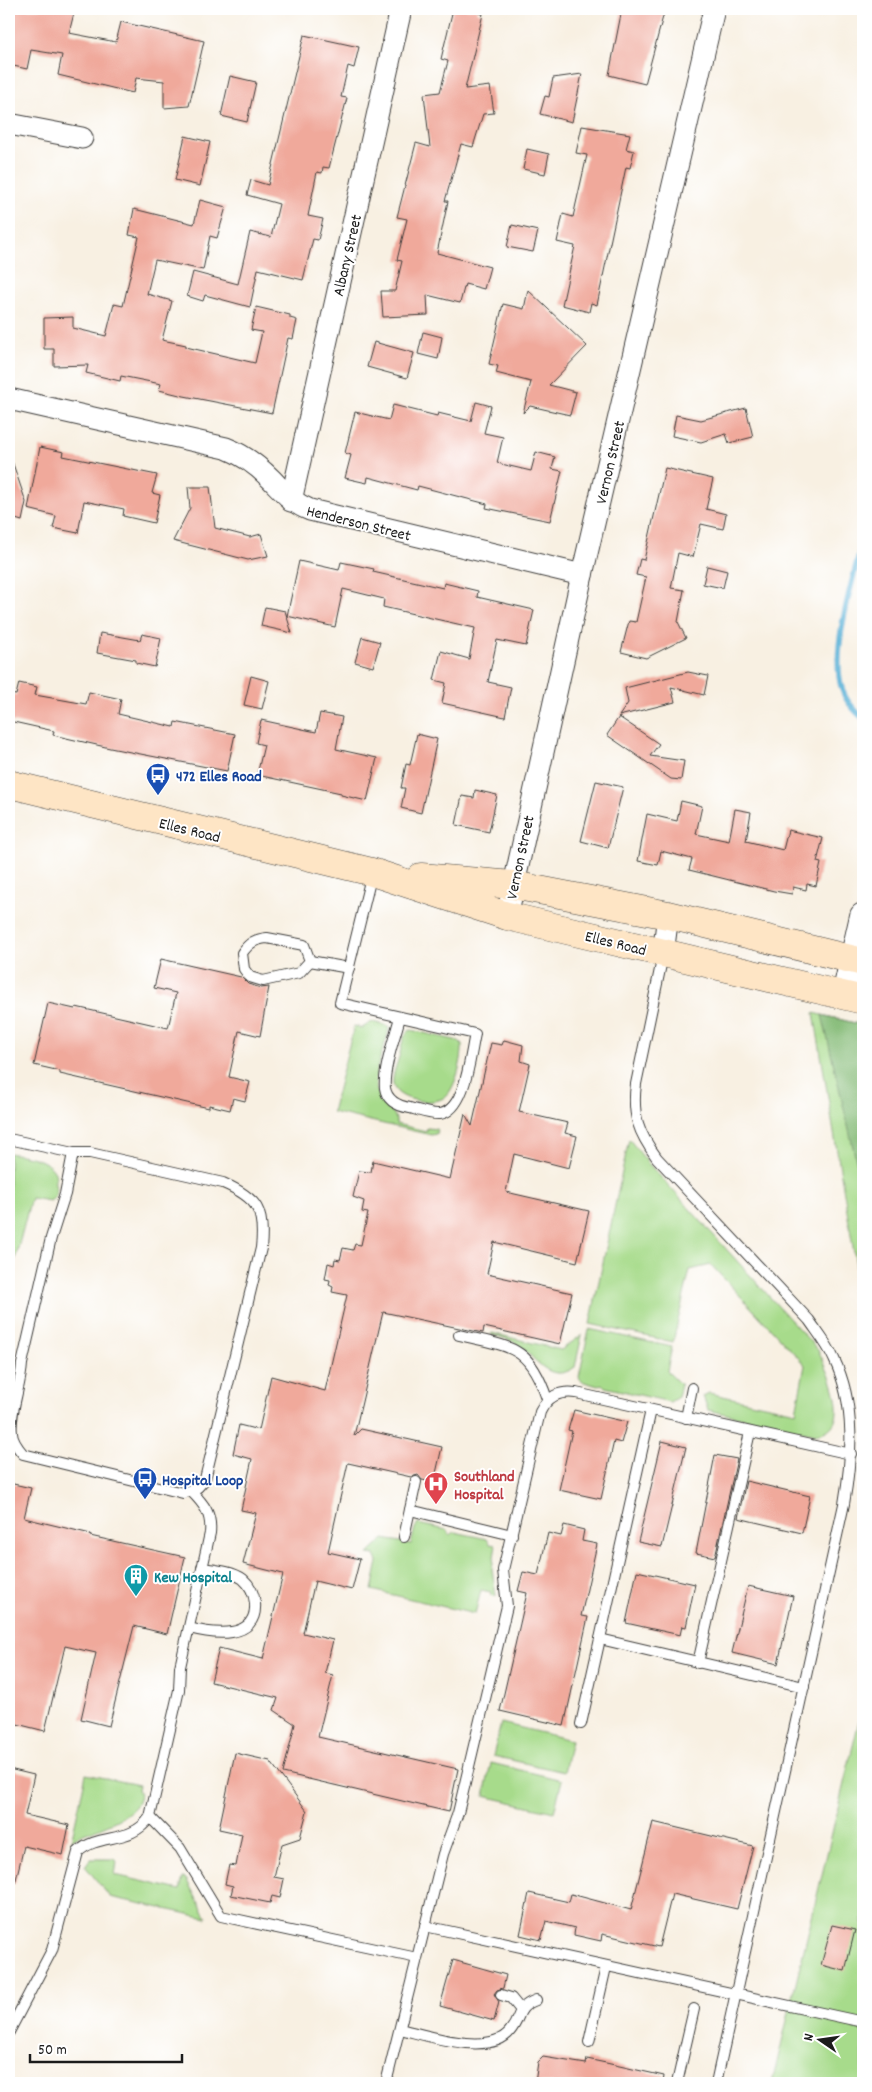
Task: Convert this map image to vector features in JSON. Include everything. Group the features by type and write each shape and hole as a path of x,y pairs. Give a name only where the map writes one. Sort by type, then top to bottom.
{"main road":[{"name":"Elles Road","path":"9,784 372,872 507,916 663,954 854,997"},
{"name":"Elles Road","path":"372,872 513,885 668,915 858,961"}],"street":[{"name":"Albany Street","path":"290,501 401,9"},
{"name":"Vernon Street","path":"507,916 582,575 714,9"},
{"path":"9,124 82,138"},
{"name":"Henderson Street","path":"9,399 226,448 241,454 254,464 290,501 310,510 582,575"},
{"path":"663,954 668,915"},
{"path":"854,997 863,916"}],"lane":[{"path":"372,872 340,1003 475,1034 462,1093 456,1103 447,1111 438,1114 400,1106 390,1100 386,1090 385,1078 400,1017"},
{"path":"267,938 304,946 310,961 299,974 263,981 250,977 244,969 242,953 248,945 257,939 267,938"},
{"path":"663,954 636,1084 634,1103 637,1123 646,1142 657,1158 808,1320 825,1343 835,1360 844,1386 852,1454 844,1504 716,2083"},
{"path":"310,961 349,968"},
{"path":"9,1139 73,1153 90,1153 223,1183 241,1191 252,1199 260,1212 263,1228 261,1248 218,1430 205,1479 191,1491 183,1492 23,1454 15,1444 11,1432 21,1380 22,1364 73,1153"},
{"path":"459,1335 507,1345 525,1358 539,1375 547,1399"},
{"path":"686,1418 692,1388"},
{"path":"386,2083 443,1854 456,1819 506,1606 503,1570 540,1412 547,1399 562,1392 573,1393 852,1454"},
{"path":"582,1724 652,1410"},
{"path":"698,1663 750,1432"},
{"path":"404,1537 416,1482"},
{"path":"9,2032 52,1950 78,1852 84,1846 135,1833 143,1828 150,1817 179,1690 180,1667 210,1533 210,1516 202,1502 191,1491"},
{"path":"410,1510 512,1535"},
{"path":"189,1628 218,1634 232,1632 241,1629 249,1623 255,1609 253,1592 244,1580 230,1573 202,1568"},
{"path":"600,1640 804,1687"},
{"path":"150,1817 180,1848 220,1916 417,1958"},
{"path":"425,1926 735,1996 748,1996 863,2022"},
{"path":"590,2042 606,1967"},
{"path":"501,1995 511,1998 520,2009"},
{"path":"400,2029 460,2043 494,2042 510,2032 520,2009 536,2000"},
{"path":"677,2083 694,2009"}],"green space":[{"path":"814,1013 863,1025 863,1307"},
{"path":"822,1015 863,1025 863,1190"},
{"path":"372,1022 389,1028 376,1072 376,1087 380,1097 394,1114 396,1124 426,1131 427,1128 437,1129 436,1134 431,1135 332,1112 354,1026 362,1028"},
{"path":"411,1030 459,1041 462,1044 460,1065 455,1080 449,1093 439,1100 424,1101 407,1098 395,1089 393,1083 394,1072 403,1040"},
{"path":"629,1139 648,1163 818,1350 833,1384 836,1398 837,1411 835,1422 828,1430 815,1434 708,1410 703,1396 709,1393 796,1412 805,1365 711,1265 690,1270 673,1342 590,1324"},
{"path":"9,1153 41,1160 51,1168 56,1176 56,1194 54,1198 50,1201 31,1198 15,1260 9,1249"},
{"path":"589,1329 672,1347 667,1371 681,1385 678,1397 670,1402 605,1387 602,1384 598,1386 581,1381 579,1377"},
{"path":"492,1333 561,1350 582,1335 575,1367 566,1372 558,1373 543,1367 517,1344 505,1338 491,1335"},
{"path":"418,1524 447,1530 449,1535 455,1532 487,1539 490,1544 496,1545 492,1569 496,1596 490,1595 491,1592 481,1590 475,1614 372,1590 378,1562 375,1555 368,1554 384,1539 411,1544 415,1528"},
{"path":"863,1704 863,2083 772,2083"},
{"path":"501,1723 571,1740 564,1772 493,1756"},
{"path":"491,1763 562,1780 554,1812 484,1796"},
{"path":"86,1774 139,1785 139,1798 136,1806 128,1813 106,1825 76,1837 71,1842"},
{"path":"90,1859 115,1859 117,1862 115,1875 180,1890 183,1878 186,1879 207,1918 110,1897 85,1866"}],"building":[{"path":"13,9 75,9 69,33 116,42 121,22 204,41 189,106 164,108 164,81 136,78 133,93 58,75 62,55 31,50 27,69 9,65 9,30"},
{"path":"453,9 477,9 476,12 483,14 465,89 490,86 494,113 483,114 473,147 461,144 445,201 448,201 437,253 490,267 484,289 465,284 460,303 427,295 428,315 383,317 381,291 395,291 402,261 397,260 407,219 397,217 416,143 430,147 424,94 440,92 448,61 441,59"},
{"path":"622,9 665,9 645,84 609,75"},
{"path":"304,35 359,47 354,68 348,66 341,97 347,98 329,168 323,167 322,173 317,172 308,216 323,219 318,240 313,239 303,280 258,269 250,307 205,295 203,301 187,296 193,272 238,284 250,232 271,237 279,204 247,195 251,180 268,185"},
{"path":"582,74 572,122 540,114 545,96 549,97 553,78"},
{"path":"230,76 256,82 247,122 221,116"},
{"path":"582,126 630,134 626,149 634,151 630,168 626,167 597,305 591,303 589,312 562,305 575,246 557,242 563,214 573,217 587,155 576,153"},
{"path":"185,136 210,142 200,186 175,180"},
{"path":"527,149 549,154 545,174 523,169"},
{"path":"200,200 226,207 217,238 210,236 203,270 155,260 147,294 172,301 162,340 255,363 262,332 251,330 256,307 290,315 290,318 297,320 293,339 288,338 272,413 159,390 161,384 121,376 120,381 86,373 88,365 54,366 54,349 44,349 44,318 73,317 73,328 106,336 114,304 123,306 139,237 129,235 134,209 194,224"},
{"path":"512,225 538,231 533,252 507,247"},
{"path":"528,290 587,346 549,385 576,392 570,415 530,406 523,413 531,382 496,373 498,366 489,364 503,304 524,309"},
{"path":"423,332 442,337 438,359 418,354"},
{"path":"374,342 414,353 407,378 367,367"},
{"path":"476,402 491,406 484,433 503,437 497,463 531,471 536,452 555,457 552,469 562,471 550,521 486,508 487,504 418,486 417,490 368,477 367,483 345,478 351,455 345,453 355,412 389,420 393,405 437,416 438,413 471,421"},
{"path":"746,408 753,437 729,443 726,434 701,442 672,436 676,415 701,420"},
{"path":"40,447 64,452 63,456 157,475 152,493 160,495 154,523 123,516 124,509 84,501 78,533 53,528 56,516 28,509"},
{"path":"11,458 26,502 22,521 9,517 9,459"},
{"path":"665,468 713,479 706,509 726,514 723,529 701,524 693,557 678,553 671,588 684,590 678,622 686,638 646,658 621,652 629,621 636,622 646,577 636,575 640,559 644,560"},
{"path":"188,487 210,487 215,528 250,537 261,534 268,556 248,560 173,541 190,508"},
{"path":"299,561 339,570 341,562 374,569 373,572 443,588 444,583 478,591 477,597 534,610 526,646 497,640 488,682 511,687 505,717 442,703 446,683 434,680 441,651 469,659 475,628 383,607 384,599 343,589 335,627 287,616"},
{"path":"707,566 727,571 723,588 703,584"},
{"path":"265,607 285,611 292,633 261,626"},
{"path":"100,633 140,640 142,634 161,638 155,667 136,663 136,660 97,653"},
{"path":"362,637 380,642 373,667 355,662"},
{"path":"688,672 708,676 704,695 671,687 675,702 619,716 628,703 625,688"},
{"path":"251,676 269,681 262,709 244,705"},
{"path":"19,683 37,687 35,695 86,704 89,692 121,699 118,714 174,727 175,722 235,734 227,771 53,735 54,731 9,721 9,694 16,695"},
{"path":"320,713 342,717 336,749 377,758 367,801 341,795 341,793 257,775 264,745 256,743 261,720 316,732"},
{"path":"619,717 659,744 650,756 684,761 681,780 671,779 607,735"},
{"path":"417,734 437,739 421,813 401,808 405,788 401,788 406,764 410,765"},
{"path":"596,781 623,787 608,848 581,841"},
{"path":"475,790 497,795 489,832 456,825 462,796 474,798"},
{"path":"681,801 702,806 696,834 729,841 735,809 751,812 746,841 783,850 788,830 823,838 817,862 821,863 816,886 807,884 806,890 793,887 792,894 774,891 689,870 692,859 661,851 658,865 638,861 647,814 677,821"},
{"path":"161,959 241,977 248,984 261,988 269,987 260,1036 239,1031 229,1077 250,1082 245,1101 233,1098 230,1110 209,1105 209,1108 60,1074 60,1071 34,1065 48,1003 75,1009 76,1007 168,1028 176,993 154,988"},
{"path":"504,1040 523,1045 521,1061 530,1064 519,1112 568,1123 565,1133 577,1136 569,1168 514,1154 506,1192 589,1211 577,1262 494,1242 487,1274 572,1293 560,1344 484,1327 483,1333 383,1312 354,1436 361,1429 442,1447 434,1482 422,1480 418,1475 411,1477 348,1463 328,1552 360,1559 352,1590 315,1581 303,1633 333,1640 325,1673 333,1675 318,1737 458,1769 449,1812 283,1773 295,1724 274,1710 278,1698 211,1682 219,1648 263,1659 283,1574 243,1564 256,1513 241,1510 252,1459 233,1454 239,1425 259,1430 271,1376 325,1391 347,1295 332,1292 333,1287 329,1285 330,1280 325,1279 328,1263 334,1265 335,1259 340,1260 343,1248 353,1250 355,1244 361,1245 368,1213 362,1212 364,1201 353,1197 359,1171 371,1172 373,1161 450,1179 465,1114 472,1126 491,1043 502,1045"},
{"path":"574,1410 627,1422 621,1443 614,1441 601,1499 559,1490 572,1431 568,1430"},
{"path":"662,1441 686,1447 662,1547 638,1542"},
{"path":"715,1455 737,1459 715,1557 696,1553"},
{"path":"746,1481 810,1496 802,1533 738,1518"},
{"name":"Kew Hospital","path":"9,1483 31,1488 24,1518 91,1534 90,1536 185,1557 167,1634 134,1626 109,1726 81,1719 96,1653 65,1646 45,1731 9,1722"},
{"path":"564,1525 584,1530 582,1541 597,1544 581,1616 588,1617 564,1726 500,1711 527,1593 518,1591 523,1572 538,1575 548,1533 561,1536"},
{"path":"637,1571 695,1584 686,1627 682,1626 680,1635 626,1623"},
{"path":"748,1586 793,1596 778,1664 732,1653"},
{"path":"235,1753 270,1761 307,1811 300,1838 282,1844 274,1877 284,1879 280,1898 272,1896 270,1903 231,1895 233,1886 225,1884 229,1865 236,1866 242,1834 219,1829"},
{"path":"9,1769 34,1775 25,1815 69,1825 63,1855 24,1846 15,1884 9,1883"},
{"path":"653,1822 753,1846 737,1909 672,1894 659,1947 602,1934 601,1941 574,1935 575,1928 546,1921 541,1940 520,1935 529,1893 569,1902 571,1894 631,1910"},
{"path":"832,1925 855,1930 845,1971 821,1965"},
{"path":"453,1960 506,1975 503,1988 497,1990 494,1994 499,2002 494,2021 440,2006"},
{"path":"543,2057 586,2064 587,2059 606,2063 664,2076 663,2083 535,2083 538,2062"}],"waterway":[{"path":"863,539 844,617 839,660 840,678 844,694 852,707 863,718"}],"place":[{"name":"472 Elles Road","path":"158,796"},
{"name":"Hospital Loop","path":"145,1500"},
{"name":"Southland Hospital","path":"436,1505"},
{"name":"Kew Hospital","path":"136,1597"}]}
